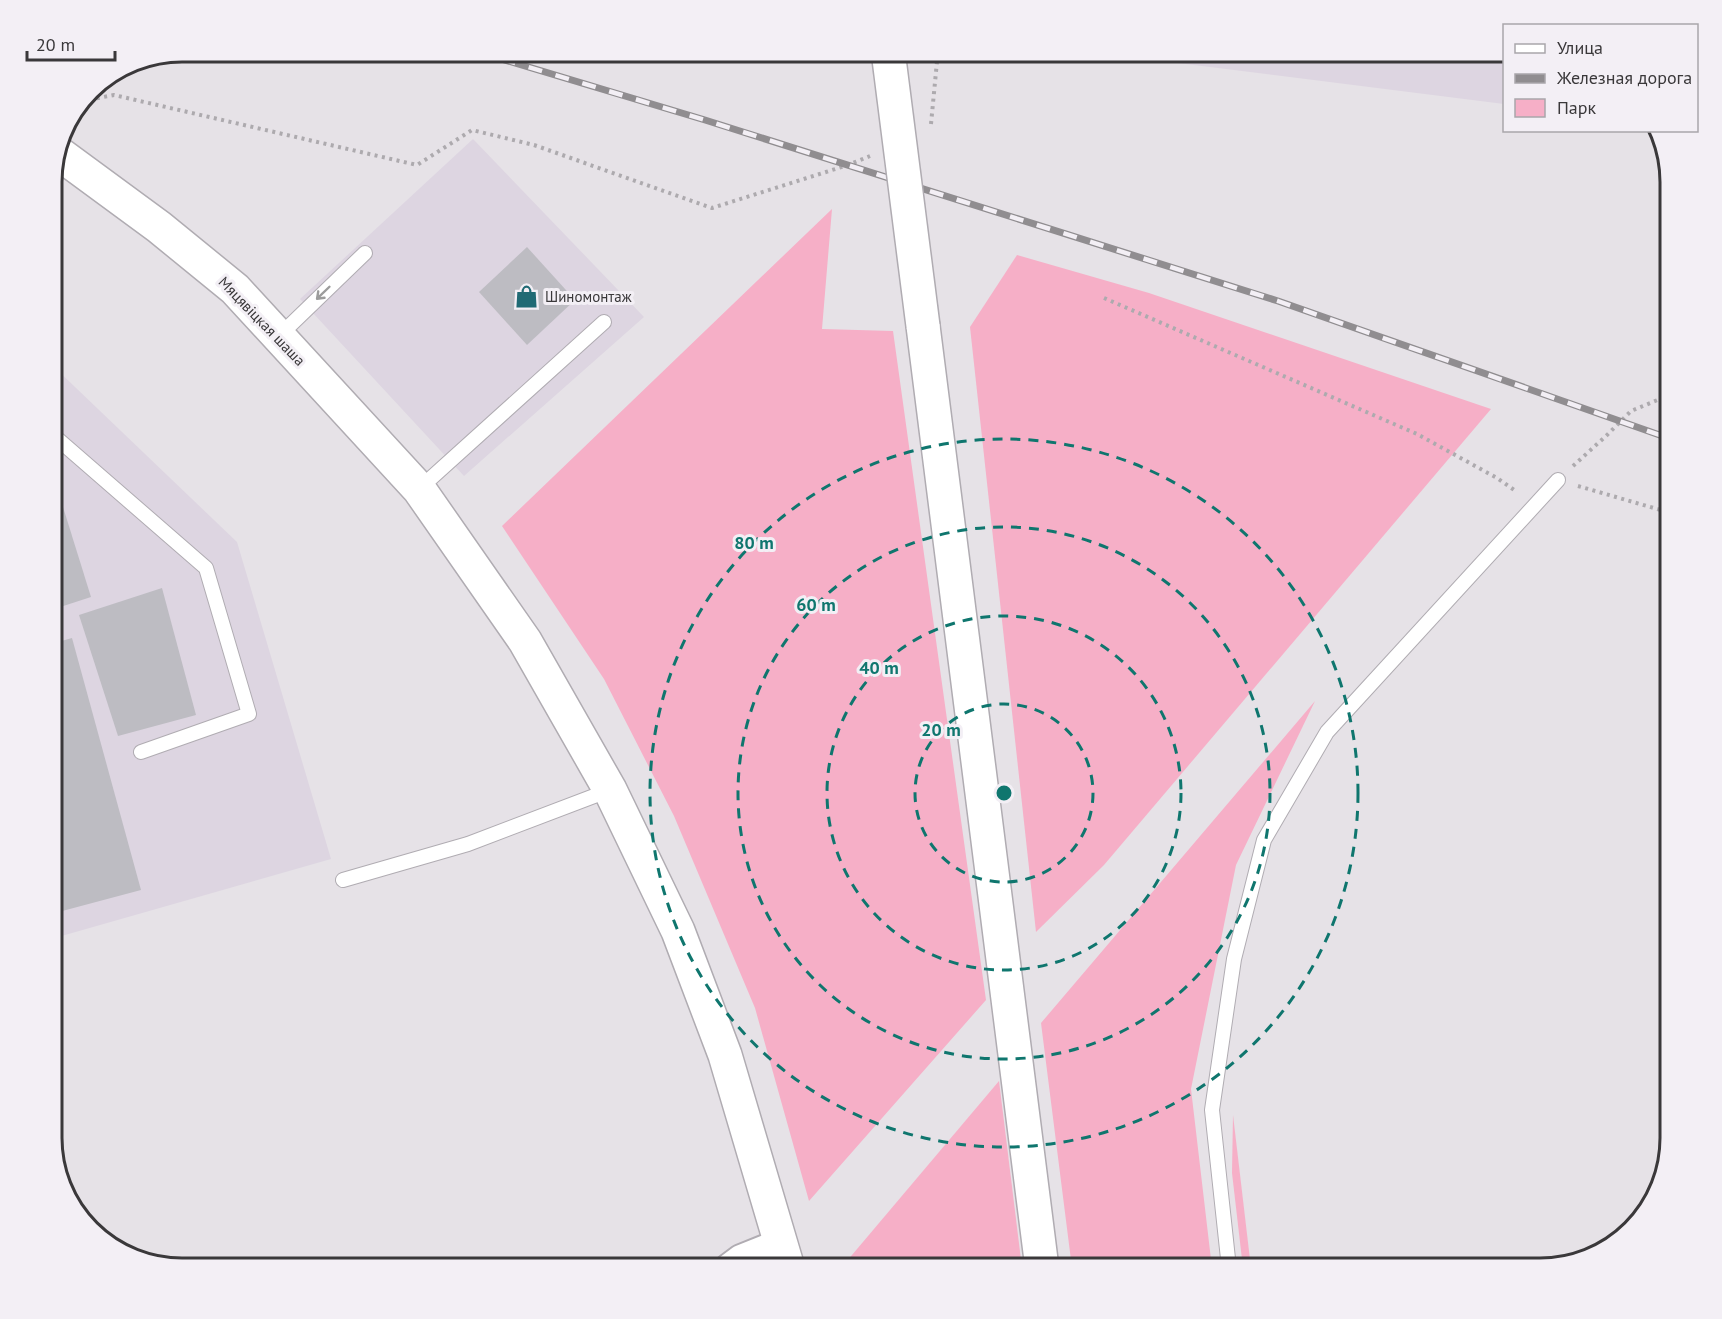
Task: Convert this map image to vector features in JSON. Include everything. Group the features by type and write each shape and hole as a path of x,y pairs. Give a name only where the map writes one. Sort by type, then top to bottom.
{"main road":[{"path":"889,61 1041,1258"},
{"name":"Мяцявіцкая шаша","path":"64,158 159,227 235,289 419,489 525,641 610,790 678,931 725,1055 784,1255"}],"street":[{"path":"752,1258 784,1255"}],"lane":[{"path":"278,337 365,253"},
{"path":"419,489 603,322"},
{"path":"62,443 206,567 249,714 141,752"},
{"path":"1228,1258 1212,1110 1234,959 1264,840 1327,732 1558,480"},
{"path":"343,880 468,844 610,790"}],"path":[{"path":"94,99 114,95 417,165 472,130 534,145 712,208 848,165"},
{"path":"1104,298 1417,434 1497,478 1534,506"},
{"path":"1558,480 1631,411 1660,399"},
{"path":"1558,480 1660,510"}],"shaded area":[{"path":"1164,61 1503,61 1503,104"},
{"path":"473,139 644,317 464,476 300,299"},
{"path":"62,375 237,542 331,859 62,936"}],"green space":[{"path":"832,209 822,329 893,331 986,1000 809,1201 755,1008 674,816 604,679 502,526"},
{"path":"1017,255 1149,293 1491,409 1104,865 1036,932 970,327"},
{"path":"1315,701 1236,865 1191,1089 1211,1258 1071,1258 1041,1023"},
{"path":"999,1081 1021,1258 849,1258"},
{"path":"1233,1115 1250,1258 1242,1258 1232,1173"}],"building":[{"name":"Шиномонтаж","path":"527,247 575,300 527,345 479,292"},
{"path":"62,504 91,597 62,606"},
{"path":"162,588 196,715 118,736 79,615"},
{"path":"72,638 141,890 62,911 62,641"}],"railway":[{"path":"511,62 705,120 1278,301 1660,435"}],"place":[{"name":"Шиномонтаж","path":"527,296"}]}
